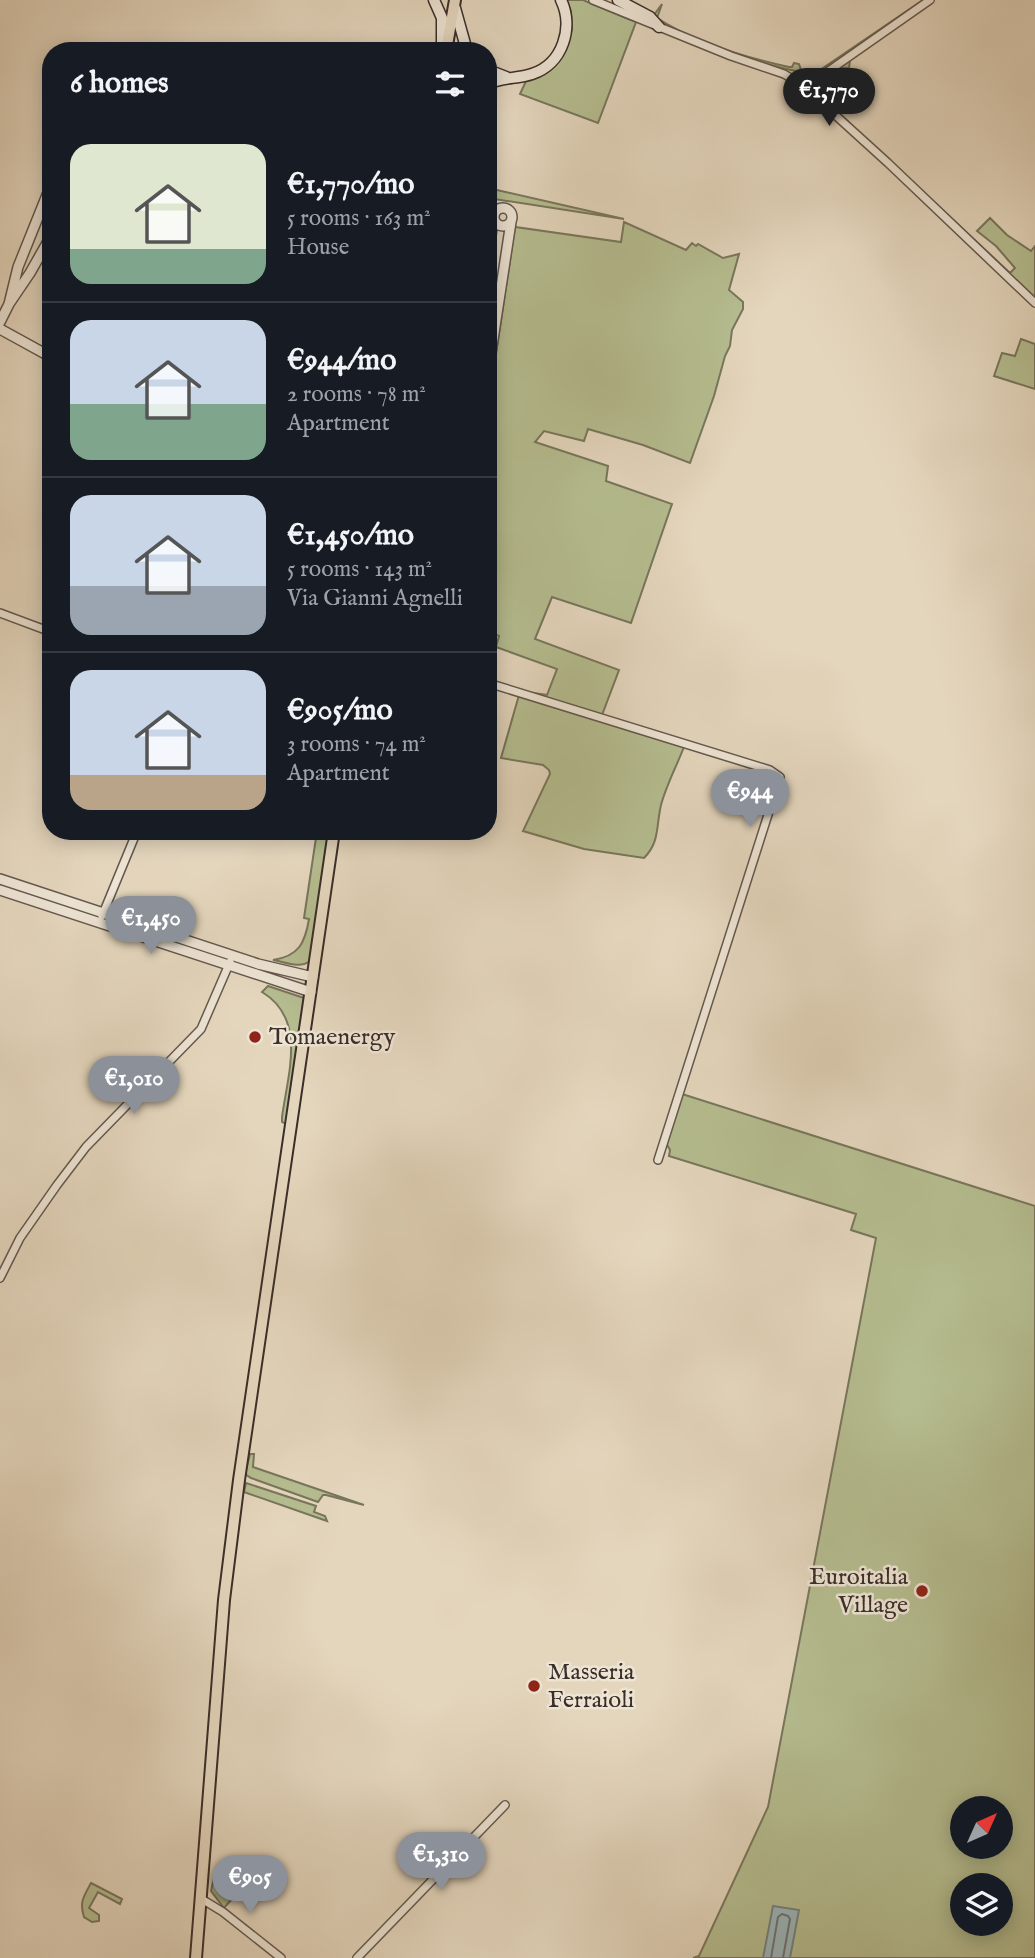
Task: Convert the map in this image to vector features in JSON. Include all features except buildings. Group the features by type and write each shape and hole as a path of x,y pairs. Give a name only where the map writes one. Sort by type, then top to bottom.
{"main road":[{"path":"434,0 442,18 444,42"},
{"path":"497,81 533,74 546,66 561,48 567,19 561,0"},
{"path":"618,0 650,17 659,27"},
{"path":"446,42 455,2"},
{"path":"455,2 457,21 464,42"},
{"path":"497,74 507,78"},
{"path":"196,1958 225,1587 333,840"}],"street":[{"path":"593,0 784,74 801,84 1035,303"},
{"path":"801,84 820,77 930,0"},
{"path":"9,304 18,267 42,207"},
{"path":"497,210 503,208 511,213 497,289"},
{"path":"497,224 504,227 511,222"},
{"path":"0,322 42,252"},
{"path":"0,329 42,352"},
{"path":"0,613 42,629"},
{"path":"497,685 776,772 780,777 659,1160"},
{"path":"100,923 133,840"},
{"path":"0,879 232,956 313,977"},
{"path":"0,890 311,992"},
{"path":"182,950 185,940"},
{"path":"0,1278 5,1264 57,1185 86,1147 201,1029 232,956"},
{"path":"357,1958 505,1805"},
{"path":"200,1898 223,1912 281,1958"}],"green space":[{"path":"566,0 583,0 636,22 598,123 520,94 527,79 566,48 572,29 571,11"},
{"path":"923,0 817,74 781,68 705,44 683,34 659,19 688,35 721,48 789,67 794,63 799,64 801,70 817,72"},
{"path":"850,60 849,68 840,68 816,85 814,90 1010,273 1015,268 996,246 977,231 990,218 1007,235 1031,251 1035,246 1035,300 813,90 813,86"},
{"path":"497,190 624,219 497,199"},
{"path":"624,222 686,250 692,243 723,258 739,254 729,290 743,302 743,309 732,330 730,346 690,463 643,445 588,429 584,441 544,431 535,442 608,466 606,481 672,504 631,623 552,597 535,639 619,670 602,715 536,695 534,693 547,695 557,669 497,647 497,347 515,227 621,242"},
{"path":"1021,339 1035,344 1035,389 994,376 1002,353 1015,356"},
{"path":"519,695 684,747 663,798 653,846 644,858 584,849 523,831 550,774 543,765 501,758"},
{"path":"316,840 328,840 310,961 297,965 273,960 295,952 299,947 309,919 304,918"},
{"path":"268,986 304,998 286,1124 282,1122 282,1117 290,1065 290,1032 276,1003 262,992"},
{"name":"Euroitalia Village","path":"682,1094 1035,1206 1035,1958 693,1958 699,1956 768,1807 876,1238 851,1230 856,1214 669,1156 670,1150 666,1143"},
{"path":"250,1454 254,1454 253,1467 364,1505 326,1495 318,1502 251,1478 245,1474"},
{"path":"246,1483 316,1506 314,1512 325,1516 327,1521 244,1492"},
{"path":"254,1861 260,1868 224,1908 211,1891 216,1869 220,1864 230,1866"},
{"path":"91,1883 122,1899 120,1904 98,1892 89,1908 99,1915 99,1921 92,1922 84,1917 82,1907"}],"water":[{"path":"773,1906 799,1910 790,1958 763,1958"}],"place":[{"name":"Tomaenergy","path":"255,1037"},
{"name":"Euroitalia Village","path":"922,1591"},
{"name":"Masseria Ferraioli","path":"534,1686"}]}
